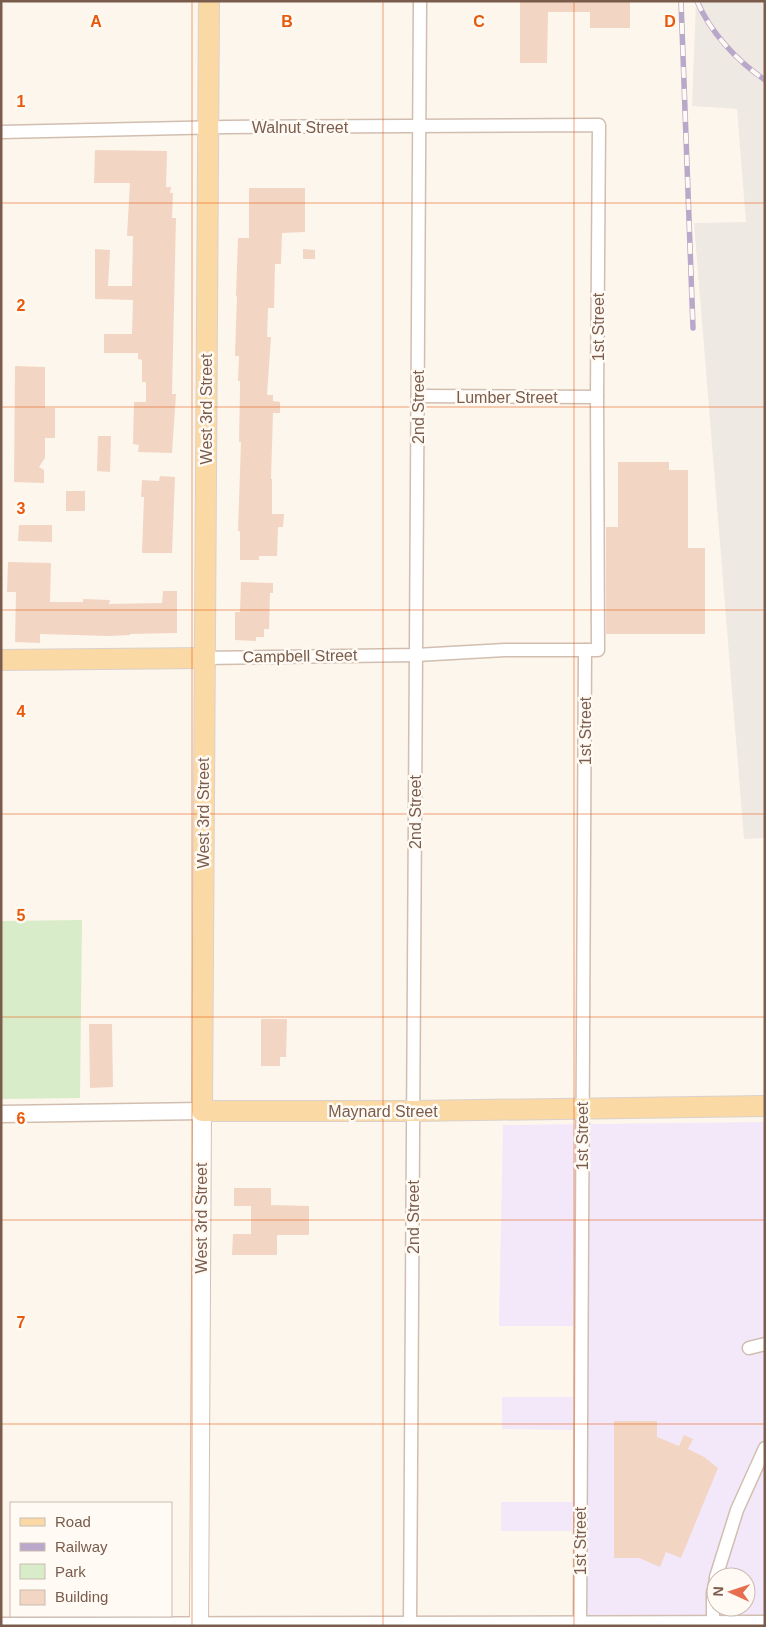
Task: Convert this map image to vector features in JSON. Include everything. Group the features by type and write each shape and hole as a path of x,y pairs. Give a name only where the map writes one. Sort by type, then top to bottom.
{"main road":[{"name":"West 3rd Street","path":"199,1625 204,658 210,1"},
{"name":"Campbell Street","path":"1,660 204,658"},
{"name":"Maynard Street","path":"202,1110 413,1112 765,1106"}],"street":[{"name":"2nd Street","path":"410,1623 420,1"},
{"name":"Walnut Street","path":"1,132 599,124"},
{"name":"1st Street","path":"580,1622 582,1109 597,397 599,124"},
{"name":"Lumber Street","path":"418,396 597,397"},
{"name":"Campbell Street","path":"204,658 416,655 505,650 592,650"},
{"name":"Maynard Street","path":"1,1114 202,1110"},
{"path":"749,1348 765,1344"},
{"path":"719,1567 737,1510 765,1448"},
{"path":"1,1624 199,1625 580,1622 713,1624 765,1622"}],"shaded area":[{"path":"696,1 765,1 765,838 744,839 694,223 746,222 737,109 692,106"},
{"path":"765,1122 765,1626 580,1622 572,1531 501,1531 501,1502 572,1502 573,1430 502,1429 502,1397 573,1397 573,1326 499,1326 503,1125"}],"green space":[{"path":"82,920 80,1098 1,1099 1,921"}],"building":[{"path":"520,1 630,1 630,28 590,28 590,12 548,12 547,63 520,63"},
{"path":"95,150 167,151 166,187 171,187 170,193 173,193 172,218 176,218 172,394 176,394 172,453 138,452 139,445 133,444 134,402 146,402 146,382 142,382 142,360 138,359 138,353 104,353 104,334 132,334 133,300 95,299 95,249 110,250 108,286 132,286 133,236 127,236 130,183 94,183"},
{"path":"249,188 305,188 305,232 282,233 281,264 275,264 274,308 268,308 267,337 271,337 267,395 273,395 273,401 280,402 280,413 273,413 272,514 284,514 283,527 278,527 277,556 259,556 259,560 240,560 240,531 238,531 241,442 239,442 239,356 235,356 236,296 238,238 249,238"},
{"path":"303,249 315,250 315,259 303,259"},
{"path":"15,366 45,367 45,408 55,408 55,438 45,438 45,458 39,467 44,470 44,483 14,482"},
{"path":"98,436 111,436 110,472 97,471"},
{"path":"618,462 669,462 669,470 688,470 688,548 705,548 705,634 606,634 606,527 618,527"},
{"path":"160,476 175,477 172,553 142,553 144,497 141,497 142,480 159,481"},
{"path":"66,491 85,491 85,511 66,511"},
{"path":"19,525 52,525 52,542 18,541"},
{"path":"8,562 51,563 50,602 83,602 83,599 110,600 109,604 162,603 163,591 177,591 177,633 108,636 40,634 40,643 15,642 16,592 7,592"},
{"path":"241,582 273,583 273,593 270,593 269,629 264,629 264,637 256,637 256,641 235,640 235,612 240,612"},
{"path":"261,1019 287,1019 286,1057 280,1057 280,1066 261,1066"},
{"path":"89,1024 112,1024 113,1087 90,1088"},
{"path":"234,1188 271,1188 271,1205 309,1206 309,1235 277,1235 277,1255 232,1255 233,1234 251,1234 251,1206 234,1206"},
{"path":"614,1421 657,1421 657,1437 679,1446 684,1435 693,1439 688,1449 704,1457 718,1468 681,1558 666,1552 660,1567 639,1558 614,1558"}],"railway":[{"path":"681,1 693,328"},
{"path":"697,1 709,24 725,45 744,64 765,80"}]}
